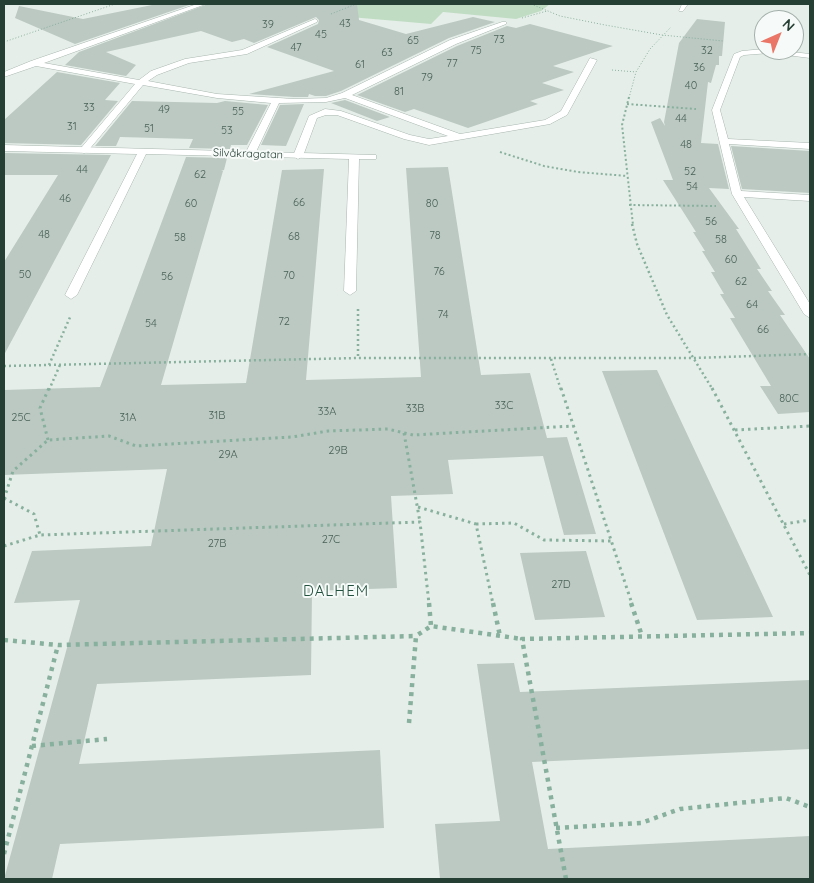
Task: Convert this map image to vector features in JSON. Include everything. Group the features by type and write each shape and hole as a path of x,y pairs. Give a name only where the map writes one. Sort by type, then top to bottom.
{"street":[{"path":"4,75 157,18 203,4"},
{"path":"84,150 141,82 154,73 171,66 244,52 315,21"},
{"path":"34,63 217,96 294,102 326,100 345,95 453,42 504,23"},
{"path":"810,56 770,51 742,53 736,56 716,110 722,141 737,194 810,314"},
{"path":"298,156 313,116 324,112 338,113 414,139 429,142 546,122 558,118 569,106 593,60"},
{"path":"345,95 461,138"},
{"path":"324,112 326,100"},
{"path":"250,154 276,101"},
{"path":"722,141 810,146"},
{"name":"Silvåkragatan","path":"4,148 373,157"},
{"path":"71,295 143,152"},
{"path":"350,291 354,157"},
{"path":"737,194 810,198"}],"path":[{"path":"4,42 115,4"},
{"path":"315,21 356,4"},
{"path":"530,4 579,20 662,35 731,42"},
{"path":"683,7 676,22 662,35 636,72 622,125 629,205 637,244 667,315 695,358 735,430 810,575"},
{"path":"504,23 548,11"},
{"path":"627,104 716,110"},
{"path":"461,138 544,166 578,172 627,176"},
{"path":"629,205 744,206"},
{"path":"350,291 358,305 358,358"},
{"path":"49,365 72,311 71,295"},
{"path":"4,366 358,358 695,358 810,354"},
{"path":"551,358 642,636"},
{"path":"48,440 40,408 60,365"},
{"path":"40,535 34,514 4,499 13,470 48,440 109,436 136,446 292,437 328,431 388,428 413,435 573,426"},
{"path":"735,430 810,426"},
{"path":"404,433 418,507 430,626"},
{"path":"418,507 476,524 514,523 544,540 611,541"},
{"path":"784,524 810,520"},
{"path":"4,546 40,535 420,522"},
{"path":"476,524 500,636"},
{"path":"4,640 58,645 416,636 430,626 522,639 810,633"},
{"path":"409,723 416,636"},
{"path":"522,639 566,879"},
{"path":"4,854 58,645"},
{"path":"32,746 107,739"},
{"path":"556,828 641,823 680,809 786,798 810,807"}],"green space":[{"path":"328,4 550,4 541,11 516,19 443,12 431,24 315,14"}],"building":[{"path":"157,4 192,4 75,44 15,18 19,6 83,19"},
{"path":"208,4 357,4 359,20 406,34 473,17 495,22 449,38 341,91 326,96 309,94 308,97 294,97 249,94 334,71 267,47 318,24 319,20 316,17 254,43 244,39 232,42 201,31 106,52 136,65 126,76 65,65 79,52"},
{"path":"697,19 725,22 722,56 719,56 719,65 716,65 711,83 708,82 701,143 718,144 729,189 709,188 739,229 736,229 761,269 757,269 772,291 768,291 785,315 780,315 810,359 810,412 778,414 760,386 771,386 730,318 735,318 720,294 724,294 711,272 715,272 702,251 705,251 693,232 696,232 663,180 673,180 651,122 660,118 665,126 664,122 679,43"},
{"path":"530,24 613,46 553,66 574,72 542,83 564,90 530,101 538,104 468,128 414,109 405,112 357,95 457,46 507,26 516,28"},
{"path":"57,72 120,83 105,100 118,101 81,145 4,143 4,120"},
{"path":"345,100 390,117 377,121 331,103"},
{"path":"132,101 217,103 225,101 268,105 247,145 231,145 230,149 189,148 193,139 120,137 116,146 95,146"},
{"path":"304,104 286,146 261,145 280,105"},
{"path":"731,146 810,151 810,193 742,189"},
{"path":"4,153 111,155 4,355 4,262 58,175 4,175"},
{"path":"186,157 227,158 224,170 221,171 223,171 161,385 246,383 282,170 324,169 306,380 421,377 406,168 448,167 481,375 530,373 547,438 567,437 596,534 564,535 543,456 448,460 453,494 391,496 397,588 312,591 311,675 97,684 79,764 380,750 384,828 60,844 52,879 4,879 80,600 14,603 32,551 151,546 167,469 4,475 4,390 100,387"},
{"path":"657,370 773,617 697,620 602,371"},
{"path":"586,551 605,617 535,620 520,553"},
{"path":"514,663 520,692 810,680 810,749 532,762 548,849 810,836 810,879 440,879 435,824 500,821 477,664"}],"district":[{"name":"DALHEM","path":"336,591"}]}
